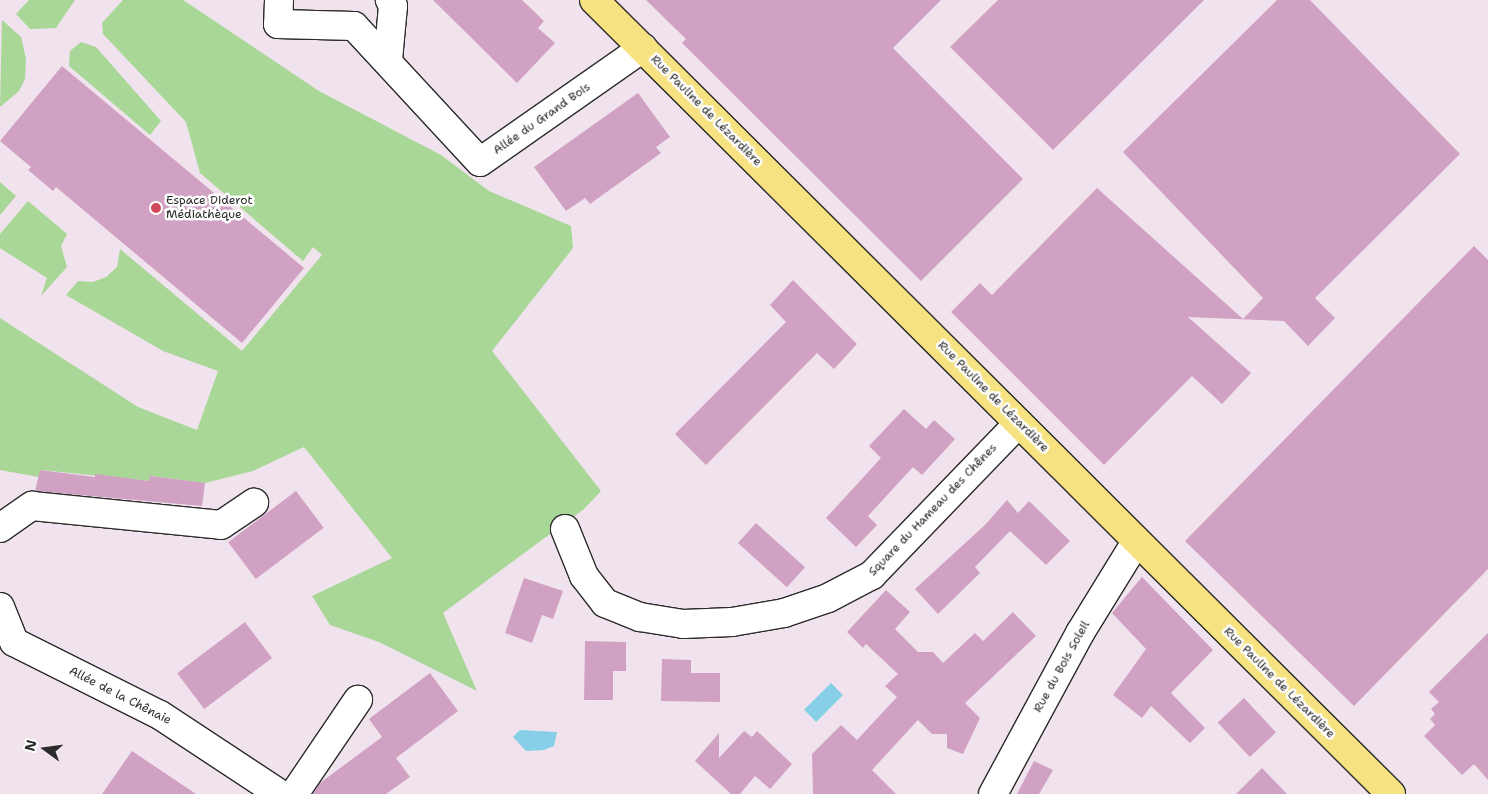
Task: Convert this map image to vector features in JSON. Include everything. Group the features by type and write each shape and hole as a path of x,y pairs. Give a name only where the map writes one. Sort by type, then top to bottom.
{"main road":[{"name":"Rue Pauline de Lézardière","path":"594,0 1391,794"}],"street":[{"name":"Allée du Grand Bois","path":"279,0 278,24 354,26 388,60 480,162 643,48"},
{"path":"388,60 393,6 390,0"},
{"name":"Square du Hameau des Chênes","path":"564,530 584,576 606,603 640,617 683,624 732,622 784,613 828,598 872,575 1019,423"},
{"path":"0,528 32,506 220,525 254,503"},
{"name":"Rue du Bois Soleil","path":"993,794 1080,633 1123,559 1136,542"},
{"name":"Allée de la Chênaie","path":"0,607 14,642 160,715 280,794"},
{"path":"294,794 358,700"}],"green space":[{"path":"29,0 75,0 56,28 30,29 16,14"},
{"path":"123,0 183,0 319,91 441,155 489,191 571,226 573,248 492,351 601,491 584,509 443,613 477,691 379,642 330,625 312,596 392,558 304,447 253,471 205,483 150,476 149,481 41,470 39,477 0,470 0,318 138,407 197,430 218,371 163,351 66,295 78,281 93,282 106,277 117,267 120,249 242,351 322,255 313,247 303,261 200,173 186,122 103,34 102,23"},
{"path":"2,20 21,37 26,59 25,79 19,91 0,107"},
{"path":"81,42 96,47 161,121 150,135 69,66 70,51"},
{"path":"0,182 16,196 0,215"},
{"path":"28,201 67,234 61,246 67,267 41,296 47,278 0,248 0,234"}],"water":[{"path":"831,683 843,695 816,722 804,710"},
{"path":"520,730 557,732 554,746 544,750 526,751 513,737"}],"building":[{"path":"433,0 522,0 544,21 538,28 555,43 517,83"},
{"path":"646,0 941,0 893,48 1023,179 921,281 682,43 686,39"},
{"path":"998,0 1204,0 1053,150 950,47"},
{"path":"1277,0 1310,0 1460,154 1315,298 1335,318 1308,346 1284,321 1188,317 1251,373 1222,404 1192,376 1104,465 951,312 980,283 992,295 1097,188 1243,319 1263,298 1123,152"},
{"name":"Espace Diderot Médiathèque","path":"62,66 304,268 242,343 56,187 53,191 28,170 31,167 0,141"},
{"path":"638,93 670,137 656,147 661,153 590,204 585,198 566,211 534,167"},
{"path":"1474,246 1488,260 1488,569 1354,706 1185,541"},
{"path":"793,280 857,344 834,369 817,353 706,465 675,434 786,322 770,305"},
{"path":"904,409 926,429 934,420 955,439 922,475 913,467 868,516 877,525 856,547 826,518 881,458 869,446"},
{"path":"40,470 95,477 95,474 149,481 150,476 205,483 202,506 35,491"},
{"path":"296,491 324,528 256,579 228,542"},
{"path":"1007,500 1018,513 1029,501 1070,541 1046,565 1010,531 975,567 980,573 938,614 915,589 985,525"},
{"path":"756,523 805,567 787,587 738,543"},
{"path":"1142,577 1213,650 1171,693 1205,728 1190,743 1151,706 1142,718 1113,695 1146,649 1112,613"},
{"path":"524,578 563,591 553,619 542,615 532,643 505,633"},
{"path":"886,590 910,612 895,629 918,652 933,652 943,663 975,633 983,641 1013,612 1036,636 965,703 980,718 963,754 947,748 947,734 932,734 918,720 872,770 896,794 813,794 812,754 841,725 857,740 897,697 885,686 898,674 866,644 863,648 847,632"},
{"path":"245,622 272,658 204,709 177,673"},
{"path":"1488,633 1488,780 1474,764 1462,775 1424,736 1435,725 1430,719 1435,714 1431,709 1439,702 1429,692"},
{"path":"585,641 626,642 626,671 613,671 613,700 584,700"},
{"path":"662,659 691,660 691,673 720,673 720,702 661,701"},
{"path":"430,673 458,711 396,758 410,777 386,794 313,794 320,783 382,737 369,719"},
{"path":"1244,698 1276,732 1250,757 1218,723"},
{"path":"744,731 752,737 757,731 792,764 770,789 755,776 740,794 731,794 695,761 719,733 719,758"},
{"path":"132,751 196,794 102,794"},
{"path":"1034,761 1053,770 1039,794 1017,794"},
{"path":"1262,768 1287,794 1236,794"}],"place":[{"name":"Espace Diderot Médiathèque","path":"156,208"}]}
